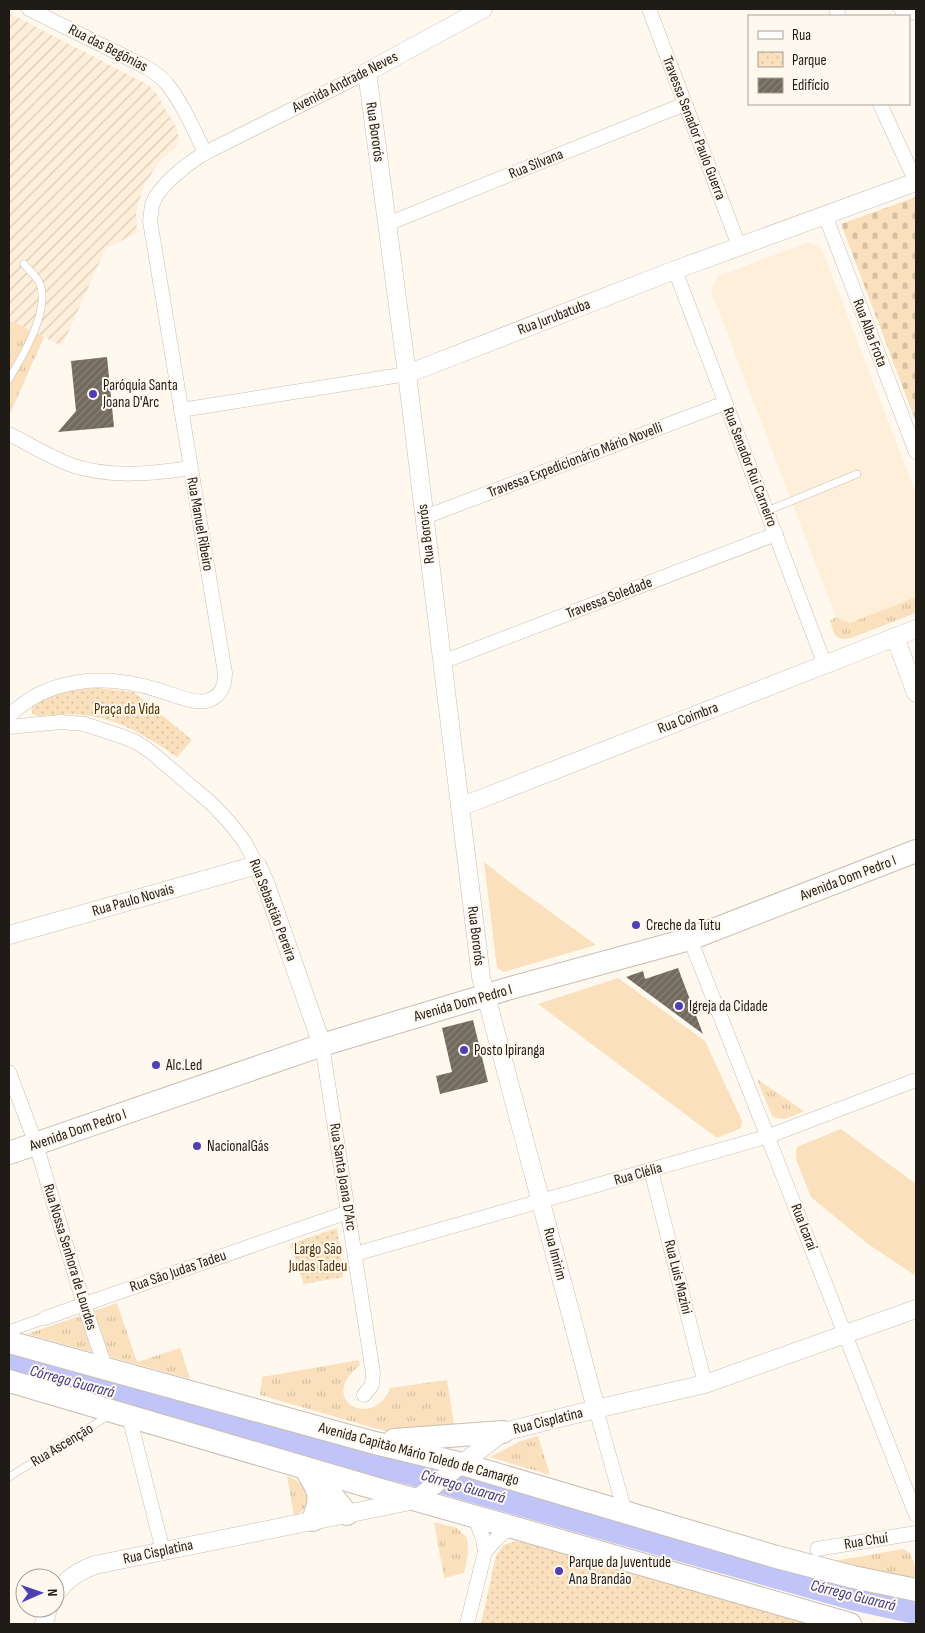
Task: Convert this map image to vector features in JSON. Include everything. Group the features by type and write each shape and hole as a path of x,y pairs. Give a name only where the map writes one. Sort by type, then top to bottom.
{"main road":[{"name":"Avenida Dom Pedro I","path":"9,1154 322,1045 486,995 690,939 916,851"},
{"name":"Avenida Capitão Mário Toledo de Camargo","path":"9,1342 371,1442 453,1470 625,1512 853,1578 916,1590"},
{"path":"9,1381 308,1469 422,1495 474,1517 850,1624"},
{"path":"371,1442 503,1432"},
{"path":"308,1469 347,1514"},
{"path":"308,1469 318,1492 318,1505 313,1520"}],"street":[{"name":"Rua das Begônias","path":"29,9 157,74 166,82 174,94 205,153"},
{"path":"454,9 478,11"},
{"name":"Travessa Senador Paulo Guerra","path":"649,9 738,246"},
{"path":"901,9 916,13"},
{"name":"Avenida Andrade Neves","path":"205,153 366,72 478,11"},
{"name":"Rua Bororós","path":"366,72 407,374 481,977 486,995"},
{"name":"Rua Silvana","path":"387,224 685,104"},
{"path":"880,105 916,182"},
{"name":"Rua Manuel Ribeiro","path":"9,716 26,700 40,693 72,683 87,681 123,682 205,702 220,694 225,685 225,673 150,221 152,205 161,190 191,161 205,153"},
{"name":"Rua Jurubatuba","path":"181,410 407,374 738,246 916,182"},
{"name":"Rua Alba Frota","path":"824,215 916,452"},
{"name":"Rua Senador Rui Carneiro","path":"675,270 825,665"},
{"name":"Travessa Expedicionário Mário Novelli","path":"424,517 726,403"},
{"path":"9,434 72,465 93,470 136,474 190,468"},
{"name":"Travessa Soledade","path":"442,662 776,534"},
{"name":"Rua Coimbra","path":"460,807 916,629"},
{"path":"895,637 916,693"},
{"name":"Rua Sebastião Pereira","path":"9,727 61,722 84,724 121,736 136,742 152,752 218,810 244,841 266,885 322,1045"},
{"name":"Rua Paulo Novais","path":"9,935 257,865"},
{"name":"Rua Icaraí","path":"690,939 769,1136 916,1515"},
{"name":"Rua Imirim","path":"486,995 625,1512"},
{"name":"Rua Santa Joana D'Arc","path":"322,1045 373,1373 372,1385 364,1395"},
{"name":"Rua Nossa Senhora de Lourdes","path":"9,1072 36,1144 84,1305 106,1369"},
{"name":"Rua Clélia","path":"355,1254 769,1136 916,1080"},
{"name":"Rua Luis Mazini","path":"651,1170 705,1384"},
{"name":"Rua São Judas Tadeu","path":"9,1331 348,1212"},
{"name":"Rua Cisplatina","path":"65,1581 86,1568 347,1514 422,1495 503,1432 596,1408 705,1384 916,1309"},
{"path":"122,1414 163,1551"},
{"path":"467,1624 485,1552 483,1538 474,1517"},
{"path":"485,1552 498,1537 512,1527"},
{"name":"Rua Chuí","path":"817,1549 916,1533"}],"lane":[{"path":"9,379 27,348 41,306 42,291 39,281 24,264"},
{"path":"767,511 857,474"},
{"name":"Rua Ascenção","path":"9,1477 122,1414"}],"shaded area":[{"path":"9,13 148,85 156,93 177,129 179,139 177,146 159,162 144,185 136,213 137,233 106,248 62,346 9,320"},
{"path":"809,242 822,249 916,494 916,597 850,623 836,617 711,291 718,276"}],"green space":[{"path":"916,197 916,422 841,224"},
{"path":"9,320 44,337 9,416"},
{"path":"916,597 916,613 851,638 841,639 834,633 830,621 836,617 850,623"},
{"name":"Praça da Vida","path":"98,688 134,692 192,740 177,757 133,730 109,720 77,714 37,716 31,710 35,704 50,696"},
{"path":"484,862 596,945 504,972 497,968"},
{"path":"618,978 705,1041 742,1121 741,1128 717,1138 538,1004"},
{"path":"757,1079 804,1111 784,1119 772,1116"},
{"path":"841,1129 916,1184 916,1276 868,1244 811,1197 796,1159 797,1147"},
{"name":"Largo São Judas Tadeu","path":"337,1228 343,1277 304,1284 290,1244"},
{"path":"117,1303 137,1362 180,1348 190,1379 27,1334"},
{"path":"359,1360 360,1365 348,1378 343,1389 345,1399 352,1406 362,1409 372,1407 382,1401 390,1388 447,1380 455,1430 399,1433 385,1431 260,1395 262,1377"},
{"path":"538,1436 550,1475 490,1457 521,1441"},
{"path":"287,1476 300,1483 307,1494 306,1506 294,1516"},
{"path":"434,1522 457,1528 467,1538 468,1554 464,1573 444,1578"},
{"name":"Parque da Juventude Ana Brandão","path":"516,1541 815,1624 481,1624 496,1556 504,1545"},
{"path":"903,1549 910,1553 916,1568 916,1579 829,1562"}],"building":[{"name":"Paróquia Santa Joana D'Arc","path":"107,357 114,427 58,432 76,411 71,361"},
{"name":"Igreja da Cidade","path":"678,968 703,1034 626,977 643,971 645,979"},
{"name":"Posto Ipiranga","path":"473,1020 488,1082 440,1094 436,1076 452,1072 442,1028"}],"waterway":[{"name":"Córrego Guarará","path":"9,1366 77,1386 414,1473 852,1597 916,1611"}],"place":[{"name":"Paróquia Santa Joana D'Arc","path":"93,394"},
{"name":"Creche da Tutu","path":"636,925"},
{"name":"Igreja da Cidade","path":"679,1006"},
{"name":"Posto Ipiranga","path":"464,1050"},
{"name":"Alc.Led","path":"156,1065"},
{"name":"NacionalGás","path":"197,1146"},
{"name":"Parque da Juventude Ana Brandão","path":"559,1571"}]}
